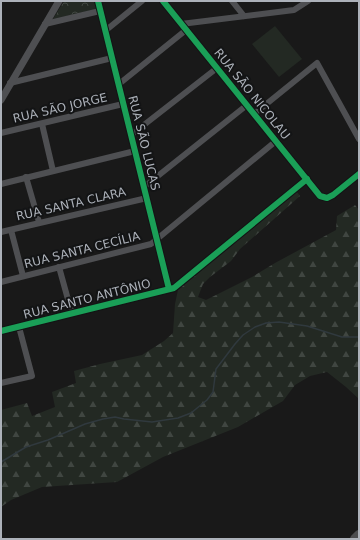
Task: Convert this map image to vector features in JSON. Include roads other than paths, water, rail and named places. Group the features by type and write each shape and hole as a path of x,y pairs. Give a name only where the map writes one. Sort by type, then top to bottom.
{"highway":[{"path":"354,539 359,535"}],"street":[{"path":"1,100 59,1"},
{"name":"RUA SÃO LUCAS","path":"98,1 169,289"},
{"path":"106,31 142,1"},
{"name":"RUA SÃO NICOLAU","path":"163,1 320,196 327,198 333,195 359,174"},
{"path":"232,1 244,16"},
{"path":"181,24 294,10 308,1"},
{"path":"45,24 100,11"},
{"path":"119,84 186,30"},
{"path":"10,83 112,58"},
{"path":"254,114 317,63 359,139"},
{"path":"131,135 217,68"},
{"name":"RUA SÃO JORGE","path":"1,133 123,104"},
{"path":"144,187 247,105"},
{"path":"42,124 53,171"},
{"name":"RUA SANTA CECÍLIA","path":"1,282 151,244 276,141"},
{"path":"1,184 135,151"},
{"path":"26,177 39,222"},
{"name":"RUA SANTO ANTÔNIO","path":"1,332 174,288 307,179"},
{"name":"RUA SANTA CLARA","path":"1,232 146,198"},
{"path":"11,230 23,276"},
{"path":"59,267 72,314"},
{"path":"1,383 32,376 19,327"}],"waterway":[{"path":"1,462 26,447 48,440 85,424 103,419 115,417 152,422 178,418 191,413 207,400 213,392 216,369 235,344 243,335 255,327 266,323 279,322 307,326 342,337 359,337"}]}
